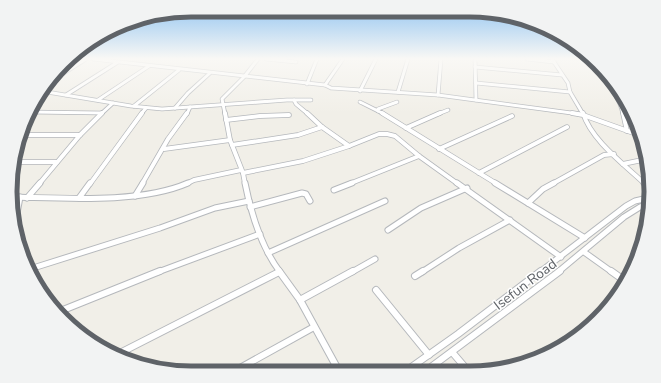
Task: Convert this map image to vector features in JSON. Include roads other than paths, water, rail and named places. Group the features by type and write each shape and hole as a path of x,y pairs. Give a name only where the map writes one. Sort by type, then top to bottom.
{"street":[{"path":"66,95 95,77"},
{"path":"98,100 132,77"},
{"path":"134,106 170,77"},
{"path":"175,108 188,93 206,77"},
{"path":"336,366 300,300 279,272 268,253 250,207 242,171 231,143 222,105 224,97 244,77 325,85 331,88 360,91 398,92 476,100 583,115 634,133"},
{"path":"307,84 310,77"},
{"path":"325,85 331,77"},
{"path":"360,91 367,77"},
{"path":"398,92 403,77"},
{"path":"438,96 440,77"},
{"path":"476,77 476,100"},
{"path":"563,77 568,83 570,92 582,110 586,123 605,146 644,183"},
{"path":"600,77 621,104 627,131"},
{"path":"476,83 570,92"},
{"path":"48,92 146,108 175,108 311,100"},
{"path":"294,100 296,104 322,127 349,146"},
{"path":"360,102 378,111 585,238"},
{"path":"378,111 378,109 397,102"},
{"path":"27,198 80,135 113,103"},
{"path":"135,196 168,140 185,118 190,107"},
{"path":"79,198 146,108"},
{"path":"406,128 448,110"},
{"path":"36,112 102,113"},
{"path":"226,120 260,116 289,115"},
{"path":"439,149 512,116"},
{"path":"164,149 298,135 322,127"},
{"path":"479,173 567,127"},
{"path":"17,208 20,197 79,198 135,196 172,190 194,180 303,161 380,134 387,134 395,136 419,156 467,188 561,257"},
{"path":"26,135 80,135"},
{"path":"528,203 543,189 604,155 614,154"},
{"path":"334,190 419,156"},
{"path":"623,164 642,161"},
{"path":"19,162 57,162"},
{"path":"388,230 421,208 467,188"},
{"path":"250,207 302,193 306,194 310,201"},
{"name":"Isefun Road","path":"413,366 561,257 611,218 635,202 644,199"},
{"path":"34,267 160,228 215,208 249,200"},
{"path":"268,253 385,201"},
{"name":"Isefun Road","path":"433,366 483,330 584,252 636,208 644,205"},
{"path":"611,218 619,223"},
{"path":"415,276 459,248 510,220"},
{"path":"63,310 182,262 260,234"},
{"path":"584,252 621,278"},
{"path":"300,300 375,259"},
{"path":"122,352 279,272"},
{"path":"376,290 429,355"},
{"path":"244,366 314,327"},
{"path":"452,352 464,366"}]}
